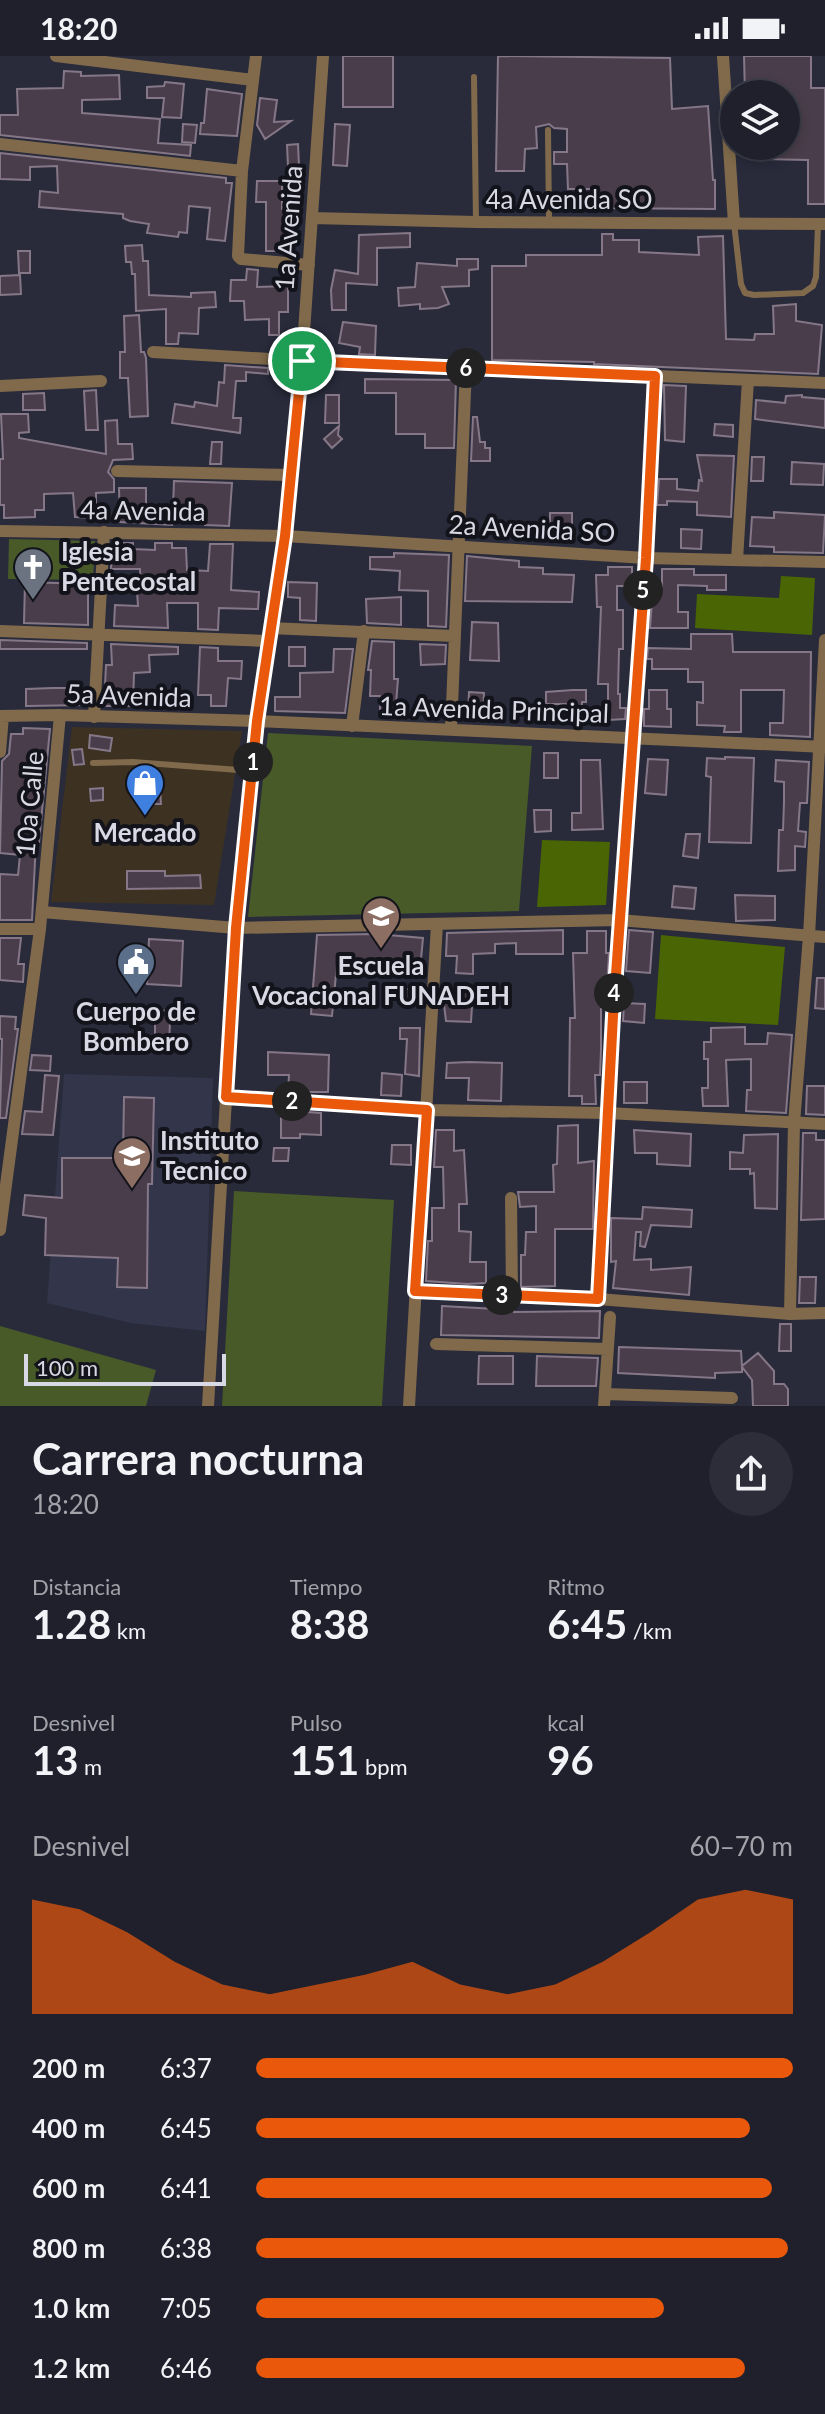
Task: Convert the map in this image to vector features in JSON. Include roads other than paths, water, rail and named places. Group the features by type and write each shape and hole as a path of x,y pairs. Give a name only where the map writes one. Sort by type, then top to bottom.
{"street":[{"path":"56,56 253,80"},
{"path":"256,56 242,171 239,258 309,265"},
{"name":"1a Avenida","path":"208,1406 236,928 257,721 285,536 302,361 323,56"},
{"path":"723,56 734,223"},
{"path":"0,144 242,171"},
{"name":"4a Avenida SO","path":"312,218 822,224"},
{"path":"153,352 825,383"},
{"path":"451,730 466,368"},
{"path":"598,1299 607,1113 646,558 655,376"},
{"path":"737,560 748,380"},
{"path":"0,386 101,381"},
{"path":"117,471 291,475"},
{"name":"4a Avenida","path":"0,531 285,536"},
{"path":"94,717 104,532"},
{"name":"2a Avenida SO","path":"285,536 646,558 825,562"},
{"path":"0,631 98,635 364,631 454,636"},
{"path":"352,726 364,631"},
{"path":"790,1314 794,1123 822,747 825,640"},
{"name":"10a Calle","path":"0,1230 42,912 60,715"},
{"path":"0,752 2,716"},
{"name":"5a Avenida","path":"2,716 257,721"},
{"name":"1a Avenida Principal","path":"257,721 822,747"},
{"path":"42,912 236,928 619,920 825,937"},
{"path":"409,1406 437,924"},
{"path":"0,929 40,929"},
{"path":"226,1097 427,1110 607,1113 825,1124"},
{"path":"511,1198 512,1295"},
{"path":"415,1291 598,1299 790,1314 825,1313"},
{"path":"610,1317 604,1400 732,1398"},
{"path":"436,1344 608,1349"}],"lane":[{"path":"474,77 476,222"},
{"path":"548,130 549,221"},
{"path":"734,223 741,284 745,293 754,295 803,293 813,286 822,224"},
{"path":"93,763 133,762 252,771"}],"place":[{"name":"Iglesia Pentecostal","path":"33,601"},
{"name":"Mercado","path":"145,817"},
{"name":"Escuela Vocacional FUNADEH","path":"381,950"},
{"name":"Cuerpo de Bombero","path":"136,996"},
{"name":"Instituto Tecnico","path":"132,1190"}]}
